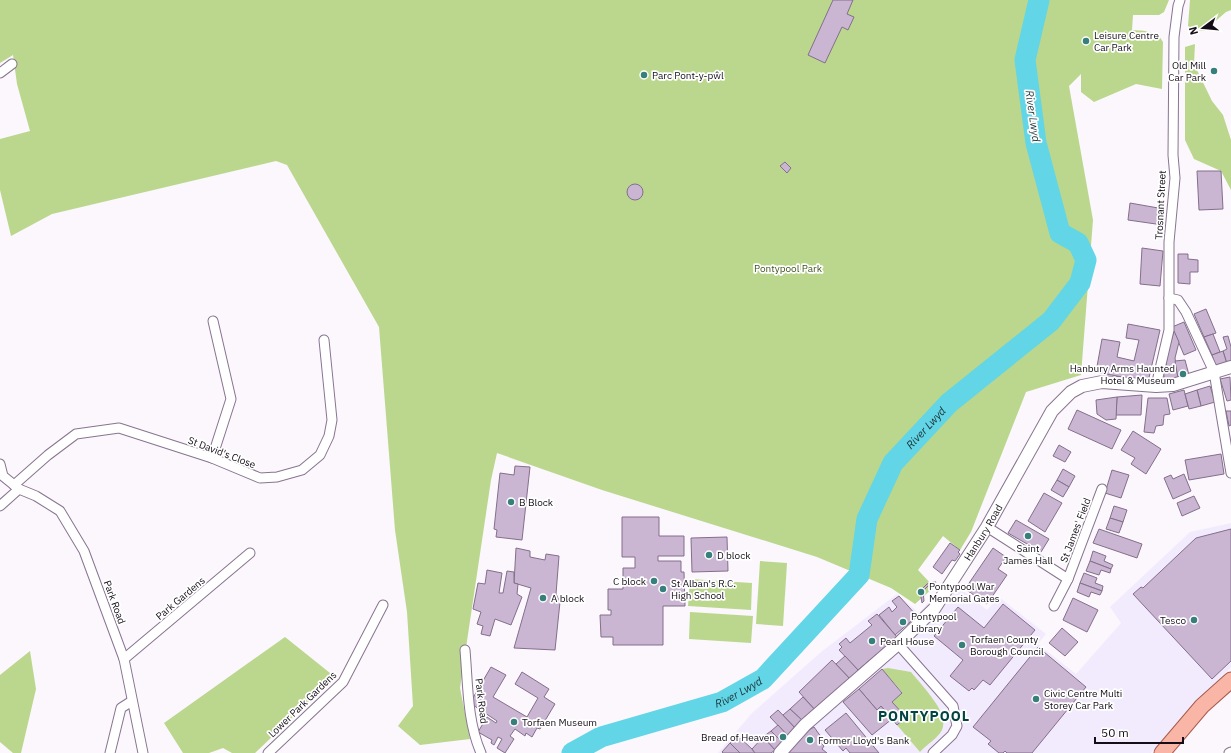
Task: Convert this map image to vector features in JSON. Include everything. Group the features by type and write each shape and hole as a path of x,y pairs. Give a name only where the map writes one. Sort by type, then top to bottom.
{"main road":[{"path":"1162,753 1202,706 1231,680"}],"street":[{"name":"Trosnant Street","path":"1156,386 1169,330 1169,242 1175,178 1173,155 1174,37 1180,0"},
{"path":"0,73 12,64"},
{"path":"1169,298 1178,300 1186,312 1214,372 1231,473"},
{"path":"212,458 231,399 213,321"},
{"name":"St David's Close","path":"0,506 16,487 48,455 76,434 119,428 212,458 260,478 277,477 302,470 320,455 329,436 332,420 324,340"},
{"name":"Hanbury Road","path":"780,753 813,718 898,644 934,609 987,527 1052,411 1071,392 1082,386 1102,382 1156,386 1173,385 1231,367"},
{"path":"0,464 3,476 16,487"},
{"name":"Park Road","path":"16,487 36,496 60,510 84,551 124,659 143,753"},
{"name":"St James' Field","path":"1054,606 1068,579 1102,489"},
{"name":"St James' Field","path":"987,527 1068,579"},
{"name":"Park Gardens","path":"124,659 250,553"},
{"name":"Lower Park Gardens","path":"268,753 343,682 383,605"},
{"path":"898,644 952,706 957,726 952,735 933,753"},
{"name":"Park Road","path":"465,650 468,691 476,742 481,753"},
{"path":"110,753 121,708 132,701"}],"shaded area":[{"path":"1231,523 1231,668 1182,716 1151,753 718,753 752,713 821,652 897,594 919,613 949,579 987,610 999,597 1046,634 1038,644 1076,674 1121,623 1110,607 1190,532"}],"green space":[{"name":"Pontypool Park","path":"0,0 1169,0 1164,12 1159,15 1133,15 1132,30 1154,33 1163,42 1162,89 1136,84 1094,102 1081,92 1081,74 1069,86 1093,220 1081,375 1026,392 971,532 960,550 943,536 918,570 934,587 915,604 891,588 817,557 602,490 497,453 491,480 460,688 470,739 420,745 398,726 413,706 407,612 395,530 379,327 287,165 276,161 52,214 11,236 0,190 0,139 30,131 17,84 13,55 0,63"},
{"path":"1190,0 1231,0 1231,10 1226,12 1204,31 1195,30 1188,26"},
{"path":"1195,44 1194,64 1212,101 1223,115 1231,140 1231,190 1221,171 1194,159 1185,140 1185,47"},
{"path":"760,561 787,563 783,626 756,624"},
{"path":"690,579 752,583 751,610 688,606"},
{"path":"690,612 753,616 751,643 689,639"},
{"path":"285,637 335,677 255,753 232,753 223,748 209,753 183,753 164,723"},
{"path":"30,651 36,689 21,753 13,753 0,742 0,675"},
{"path":"888,668 911,672 939,708 943,723 942,730 938,736 920,752 897,725 905,717 892,702 902,692 882,669"}],"building":[{"path":"833,0 853,0 847,14 854,17 848,30 842,27 825,63 808,55"},
{"path":"785,162 791,168 787,173 780,166"},
{"path":"1197,171 1221,171 1223,209 1199,210"},
{"path":"635,184 642,189 643,192 638,199 635,200 628,195 627,192 632,185"},
{"path":"1130,203 1164,209 1163,225 1128,220"},
{"path":"1142,248 1163,251 1160,286 1140,284"},
{"path":"1178,254 1188,254 1188,259 1198,260 1198,272 1190,272 1190,284 1178,283"},
{"path":"1206,309 1216,333 1204,337 1194,314"},
{"path":"1184,322 1196,350 1184,355 1172,327"},
{"path":"1128,324 1160,330 1148,382 1096,372 1102,339 1120,342 1117,357 1134,361 1139,340 1126,338"},
{"path":"1174,331 1179,342 1175,358 1178,378 1165,380 1162,369 1167,369 1166,359"},
{"path":"1213,334 1220,352 1212,355 1204,337"},
{"path":"1228,336 1231,347 1231,363 1227,364 1223,351 1227,349 1223,337"},
{"path":"1223,351 1227,364 1216,368 1212,355"},
{"path":"1185,360 1189,375 1178,378 1175,361"},
{"path":"1230,377 1231,400 1227,401 1220,379"},
{"path":"1210,386 1215,402 1201,406 1197,390"},
{"path":"1184,390 1188,406 1173,410 1169,394"},
{"path":"1197,390 1201,406 1189,409 1185,394"},
{"path":"1142,395 1141,415 1116,415 1117,397"},
{"path":"1117,397 1116,419 1106,420 1097,414 1096,400"},
{"path":"1148,398 1167,398 1170,414 1164,415 1163,425 1156,426 1154,433 1144,432"},
{"path":"1077,410 1121,430 1112,449 1068,429"},
{"path":"1226,411 1231,411 1231,425 1229,426"},
{"path":"1133,431 1161,449 1146,474 1131,464 1135,458 1121,450"},
{"path":"1059,445 1071,452 1065,462 1053,456"},
{"path":"1221,454 1224,474 1189,480 1185,460"},
{"name":"B Block","path":"515,466 530,467 522,540 496,537 497,530 494,529 500,473 514,475"},
{"path":"1063,469 1075,476 1069,487 1057,480"},
{"path":"1112,470 1129,475 1121,498 1105,493"},
{"path":"1184,474 1191,491 1173,499 1164,478 1171,475 1173,479"},
{"path":"1057,480 1069,487 1063,497 1051,490"},
{"path":"1044,493 1062,503 1045,532 1028,521"},
{"path":"1194,496 1200,508 1182,516 1177,503"},
{"path":"1114,506 1127,510 1123,522 1110,518"},
{"name":"C block","path":"622,517 659,517 659,536 684,536 684,556 658,556 658,561 681,561 681,572 684,572 685,606 663,606 663,645 613,645 613,637 601,637 600,615 611,615 611,610 608,610 608,589 623,589 623,568 635,568 635,557 622,557"},
{"path":"1110,518 1123,522 1119,533 1106,529"},
{"name":"Saint James Hall","path":"1016,520 1049,539 1041,552 1008,533"},
{"path":"1099,529 1142,544 1137,558 1093,543"},
{"name":"Tesco","path":"1231,529 1231,661 1212,679 1133,594 1141,587 1143,588 1196,538"},
{"name":"D block","path":"727,537 728,571 692,572 691,538"},
{"path":"950,543 960,550 958,552 960,554 955,561 952,560 942,574 933,567"},
{"name":"A block","path":"516,548 530,551 530,557 545,560 546,554 559,556 556,594 560,602 555,650 514,648 531,588 514,583"},
{"path":"993,548 1006,557 998,569 1007,575 987,604 965,589"},
{"path":"1093,551 1106,556 1104,561 1113,565 1111,569 1090,561"},
{"path":"1090,561 1111,569 1110,573 1101,570 1099,575 1086,571"},
{"path":"487,570 502,573 499,593 503,593 507,571 514,572 514,583 518,584 517,594 522,597 511,625 495,619 490,636 481,634 483,626 477,624 481,612 473,609 478,583 485,584"},
{"path":"1084,573 1097,578 1095,583 1103,586 1102,591 1080,583"},
{"name":"Pontypool War Memorial Gates","path":"936,582 934,585 928,586 923,591 924,601 922,603 920,591 927,584"},
{"path":"1080,583 1102,591 1100,595 1091,592 1089,597 1077,592"},
{"path":"899,596 917,616 895,635 879,615 889,607 892,612 897,607 892,601"},
{"path":"1073,598 1098,610 1087,632 1063,620"},
{"path":"1003,604 1035,630 990,685 983,680 974,690 972,688 969,691 950,676 963,660 934,636 958,607 984,628"},
{"name":"Pearl House","path":"877,614 897,637 858,670 839,650 842,647 839,644 846,638 850,643 872,625 868,621"},
{"path":"1062,628 1078,642 1065,656 1049,643"},
{"name":"Civic Centre Multi Storey Car Park","path":"1038,647 1086,687 1032,753 1007,753 1005,751 1003,753 999,753 988,744 991,741 973,727"},
{"path":"845,656 858,670 850,679 836,664"},
{"path":"832,660 850,679 816,711 799,692"},
{"path":"491,667 506,675 493,697 527,717 538,698 515,684 522,672 549,689 544,697 555,704 540,729 537,728 532,737 526,733 525,736 515,729 510,736 514,739 505,753 497,748 502,739 498,737 494,745 491,743 492,740 478,732 487,717 496,723 497,721 470,703"},
{"path":"882,669 902,693 892,702 906,717 897,725 881,706 877,710 859,689"},
{"path":"859,689 877,710 881,706 892,719 872,735 843,702"},
{"path":"803,697 816,711 804,722 790,709"},
{"path":"790,709 804,722 796,729 783,715"},
{"path":"778,710 796,729 788,736 770,717"},
{"path":"846,713 879,753 850,753 846,748 843,751 825,730"},
{"path":"778,725 788,736 782,742 771,731"},
{"name":"Former Lloyd's Bank","path":"814,727 824,741 821,743 824,746 822,749 827,753 786,753 807,728 809,730"},
{"path":"771,731 782,742 775,750 763,737"},
{"path":"738,736 755,753 740,753 730,743"},
{"path":"763,737 775,750 771,753 755,753 752,749"},
{"path":"730,743 740,753 722,752"}],"waterway":[{"name":"River Lwyd","path":"572,753 601,737 722,702 763,679 859,575 867,519 893,463 949,403 1051,321 1080,283 1086,260 1078,243 1060,233 1036,143 1025,60 1039,0"}],"place":[{"name":"Leisure Centre Car Park","path":"1086,41"},
{"name":"Old Mill Car Park","path":"1214,71"},
{"name":"Parc Pont-y-pŵl","path":"644,75"},
{"name":"Hanbury Arms Haunted Hotel & Museum","path":"1183,374"},
{"name":"B Block","path":"511,502"},
{"name":"Saint James Hall","path":"1028,536"},
{"name":"D block","path":"709,555"},
{"name":"C block","path":"654,581"},
{"name":"St Alban's R.C. High School","path":"663,589"},
{"name":"Pontypool War Memorial Gates","path":"921,592"},
{"name":"A block","path":"543,598"},
{"name":"Tesco","path":"1194,620"},
{"name":"Pontypool Library","path":"903,622"},
{"name":"Pearl House","path":"872,641"},
{"name":"Torfaen County Borough Council","path":"962,645"},
{"name":"Civic Centre Multi Storey Car Park","path":"1036,699"},
{"name":"Torfaen Museum","path":"514,722"},
{"name":"Bread of Heaven","path":"783,737"},
{"name":"Former Lloyd's Bank","path":"810,740"}],"district":[{"name":"PONTYPOOL","path":"924,716"}]}
